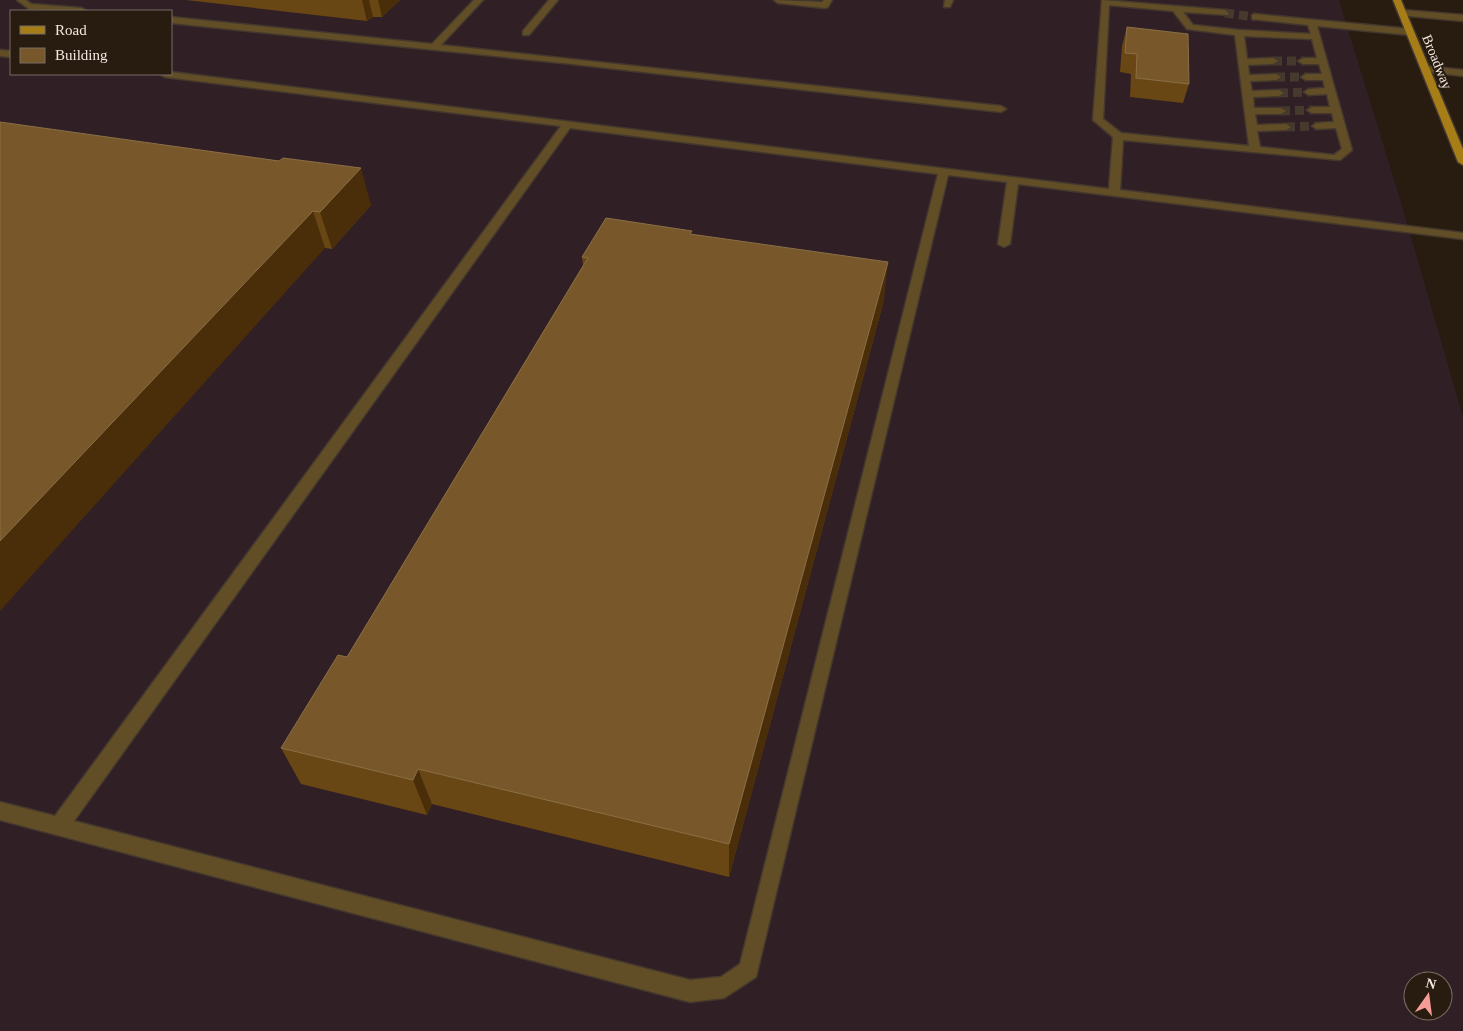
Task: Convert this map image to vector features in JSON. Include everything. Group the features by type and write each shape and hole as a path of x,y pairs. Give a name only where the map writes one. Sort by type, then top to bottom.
{"main road":[{"name":"Broadway","path":"1397,0 1460,148 1463,162"}],"street":[{"path":"21,0 29,6 71,10"},
{"path":"434,47 479,0"},
{"path":"526,33 554,0"},
{"path":"778,0 825,5 828,0"},
{"path":"1224,13 1105,2 1098,120 1118,136 1336,158 1347,150 1312,22"},
{"path":"1176,9 1190,27 1239,33 1316,38"},
{"path":"1402,12 1463,18"},
{"path":"1255,16 1410,32"},
{"path":"172,20 1001,108"},
{"path":"1239,33 1255,150"},
{"path":"1242,62 1273,61"},
{"path":"1303,61 1322,61"},
{"path":"1425,69 1463,73"},
{"path":"172,75 1463,236"},
{"path":"1306,77 1327,76"},
{"path":"1245,78 1276,77"},
{"path":"1309,92 1331,91"},
{"path":"1247,94 1279,93"},
{"path":"1312,110 1336,110"},
{"path":"1250,111 1281,111"},
{"path":"59,826 568,124"},
{"path":"1317,126 1340,126"},
{"path":"1252,128 1286,127"},
{"path":"1114,192 1118,136"},
{"path":"0,810 690,991 724,987 749,970 944,171"},
{"path":"1004,244 1013,180"}],"shaded area":[{"path":"0,0 1339,0 1403,209 1463,417 1463,1031 0,1031"}],"building":[{"path":"1127,27 1188,34 1189,84 1136,78 1137,54 1125,53"},
{"path":"0,122 279,161 283,158 361,168 320,212 313,211 0,541"},
{"path":"606,218 692,231 690,234 888,262 729,844 418,769 413,780 281,748 338,655 347,657 588,258 582,257"}],"tunnel":[{"path":"1225,13 1255,17"},
{"path":"1273,61 1303,61"},
{"path":"1276,77 1306,77"},
{"path":"1279,93 1309,92"},
{"path":"1281,111 1312,110"},
{"path":"1286,127 1317,126"}]}
